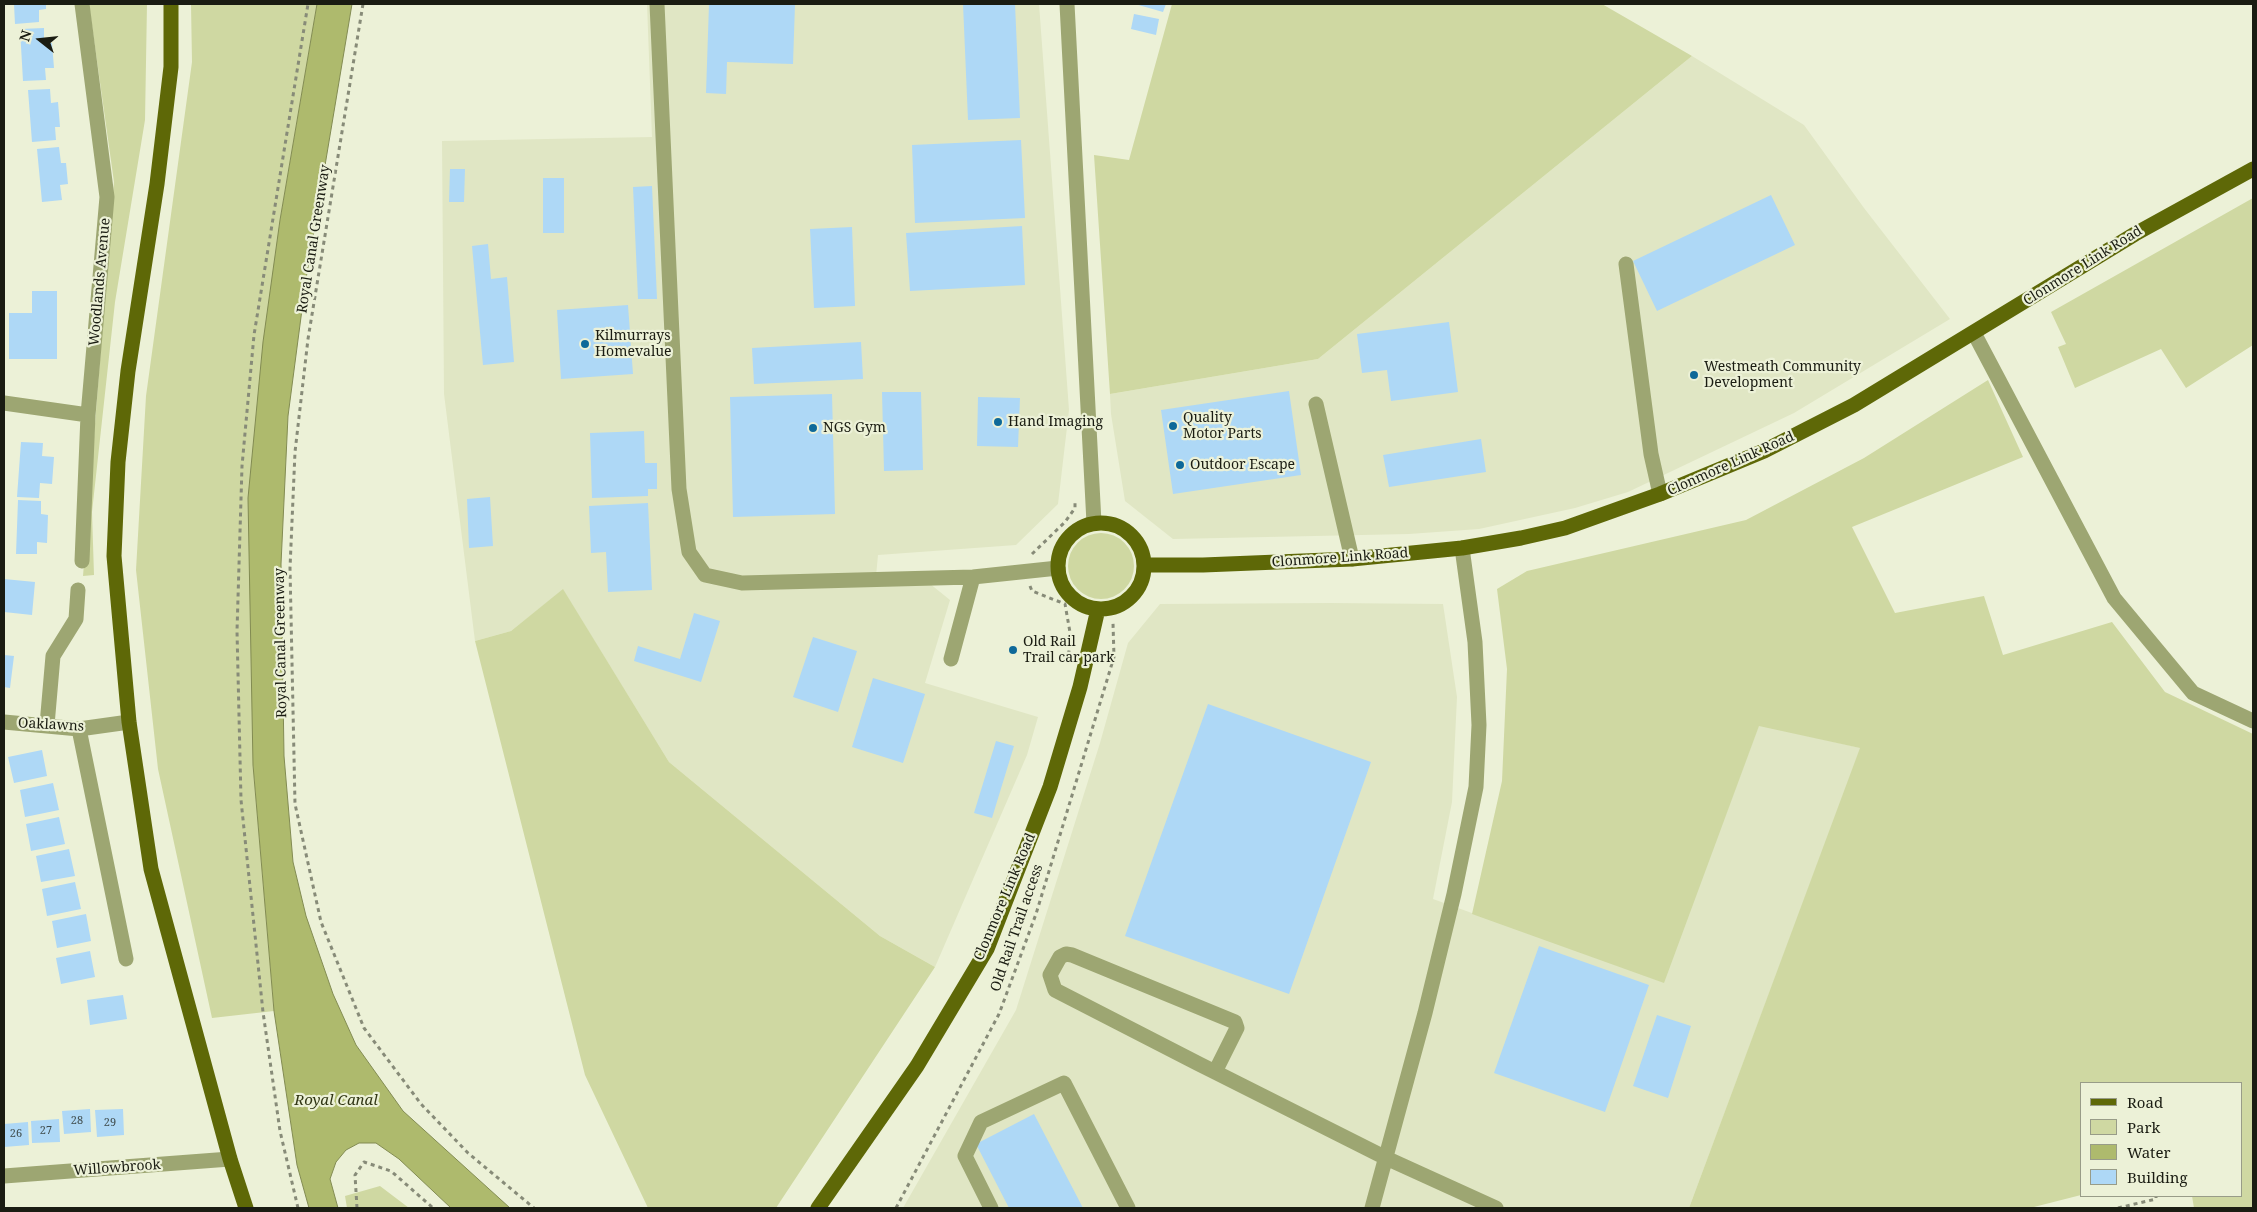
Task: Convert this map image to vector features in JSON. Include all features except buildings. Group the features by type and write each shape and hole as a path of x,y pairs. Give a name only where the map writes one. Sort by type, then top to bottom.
{"main road":[{"path":"171,4 171,67 157,184 128,371 118,462 114,556 129,722 151,869 230,1159 246,1208"},
{"name":"Clonmore Link Road","path":"1145,565 1203,565 1352,559 1462,548 1565,528 1660,494 1764,451 1854,405 2135,234 2253,169"},
{"path":"1094,523 1109,523 1123,528 1134,538 1142,550 1145,565 1142,579 1136,592 1126,602 1105,608 1086,606 1075,600 1066,591 1058,568 1062,550 1072,534 1082,527 1094,523"},
{"name":"Clonmore Link Road","path":"818,1208 917,1066 987,949 1050,786 1105,608"}],"street":[{"name":"Woodlands Avenue","path":"82,4 108,197 88,415 82,561"},
{"path":"657,4 679,489 689,552 705,575 742,583 973,578 1058,568"},
{"path":"1066,4 1094,523"},
{"path":"1626,264 1651,454 1660,494"},
{"path":"1974,333 2114,598 2193,693 2253,721"},
{"path":"4,403 88,415"},
{"path":"1316,404 1352,559"},
{"path":"1373,1204 1454,894 1476,787 1479,724 1476,642 1462,548"},
{"path":"951,659 973,578"},
{"path":"47,726 54,656 76,620 78,590"},
{"name":"Oaklawns","path":"4,722 79,728 129,722"},
{"path":"79,728 126,959"},
{"path":"1215,1072 1237,1028 1235,1022 1072,955 1066,954 1060,957 1050,976 1055,990 1215,1072 1386,1158 1496,1208"},
{"path":"991,1208 966,1156 981,1122 1064,1083 1128,1208"},
{"name":"Willowbrook","path":"4,1176 230,1159"}],"path":[{"path":"298,1208 280,1131 263,1012 241,800 237,631 242,466 254,335 308,4"},
{"name":"Royal Canal Greenway","path":"363,4 308,339 295,452 290,568 295,804 321,922 364,1028 421,1104 468,1152 534,1208"},
{"name":"Old Rail Trail access","path":"896,1208 999,1014 1036,914 1114,657 1105,608"},
{"path":"1067,666 1071,638"},
{"path":"357,1208 355,1174 364,1162 392,1171 433,1208"},
{"path":"2118,1208 2156,1199 2156,1197"}],"shaded area":[{"path":"647,4 1039,4 1069,410 1058,504 1016,545 878,555 875,587 929,583 950,600 925,683 1038,717 1027,755 935,967 880,936 669,762 563,590 511,631 475,641 444,394 442,141 652,137"},
{"path":"1692,56 1804,125 1864,208 1950,319 1794,413 1628,492 1575,508 1479,529 1409,534 1173,539 1125,501 1111,414 1110,394 1318,359"},
{"path":"1160,604 1443,604 1457,697 1452,802 1433,899 1663,982 1759,725 1861,748 1689,1208 903,1208 1016,1010 1100,743 1128,643"}],"green space":[{"path":"89,4 147,4 145,120 115,302 92,512 94,575 83,576 114,182"},
{"path":"191,4 317,4 280,220 253,765 274,1011 212,1018 158,769 136,570 146,396 192,62"},
{"path":"1172,4 1602,4 1692,56 1318,359 1110,394 1094,155 1129,160"},
{"path":"2253,198 2253,345 2186,388 2161,349 2075,388 2058,347 2066,344 2051,312"},
{"path":"1988,380 2023,457 1852,527 1895,613 1984,596 2003,655 2112,622 2165,692 2253,734 2253,1208 2194,1208 2192,1197 2242,1197 2242,1082 2080,1082 2080,1195 2030,1208 1689,1208 1860,748 1759,726 1664,983 1472,914 1502,781 1507,669 1497,589 1527,571 1746,520 1864,458"},
{"path":"1101,533 1114,536 1124,543 1131,553 1134,566 1131,579 1124,589 1114,596 1101,599 1088,596 1078,589 1071,579 1068,566 1071,553 1078,543 1088,536"},
{"path":"563,589 669,762 880,936 935,967 776,1208 648,1208 585,1075 475,641 511,631"},
{"path":"380,1186 409,1208 347,1208 345,1196"}],"water":[{"name":"Royal Canal","path":"317,4 352,4 306,279 288,416 281,564 284,756 293,862 306,916 333,994 356,1045 403,1111 510,1208 451,1208 399,1159 376,1143 359,1143 346,1150 336,1162 330,1179 338,1208 309,1208 297,1165 274,1011 253,765 248,498 263,342 280,220"}],"place":[{"name":"Kilmurrays Homevalue","path":"585,344"},
{"name":"Westmeath Community Development","path":"1694,375"},
{"name":"Hand Imaging","path":"998,422"},
{"name":"Quality Motor Parts","path":"1173,426"},
{"name":"NGS Gym","path":"813,428"},
{"name":"Outdoor Escape","path":"1180,465"},
{"name":"Old Rail Trail car park","path":"1013,650"}]}
